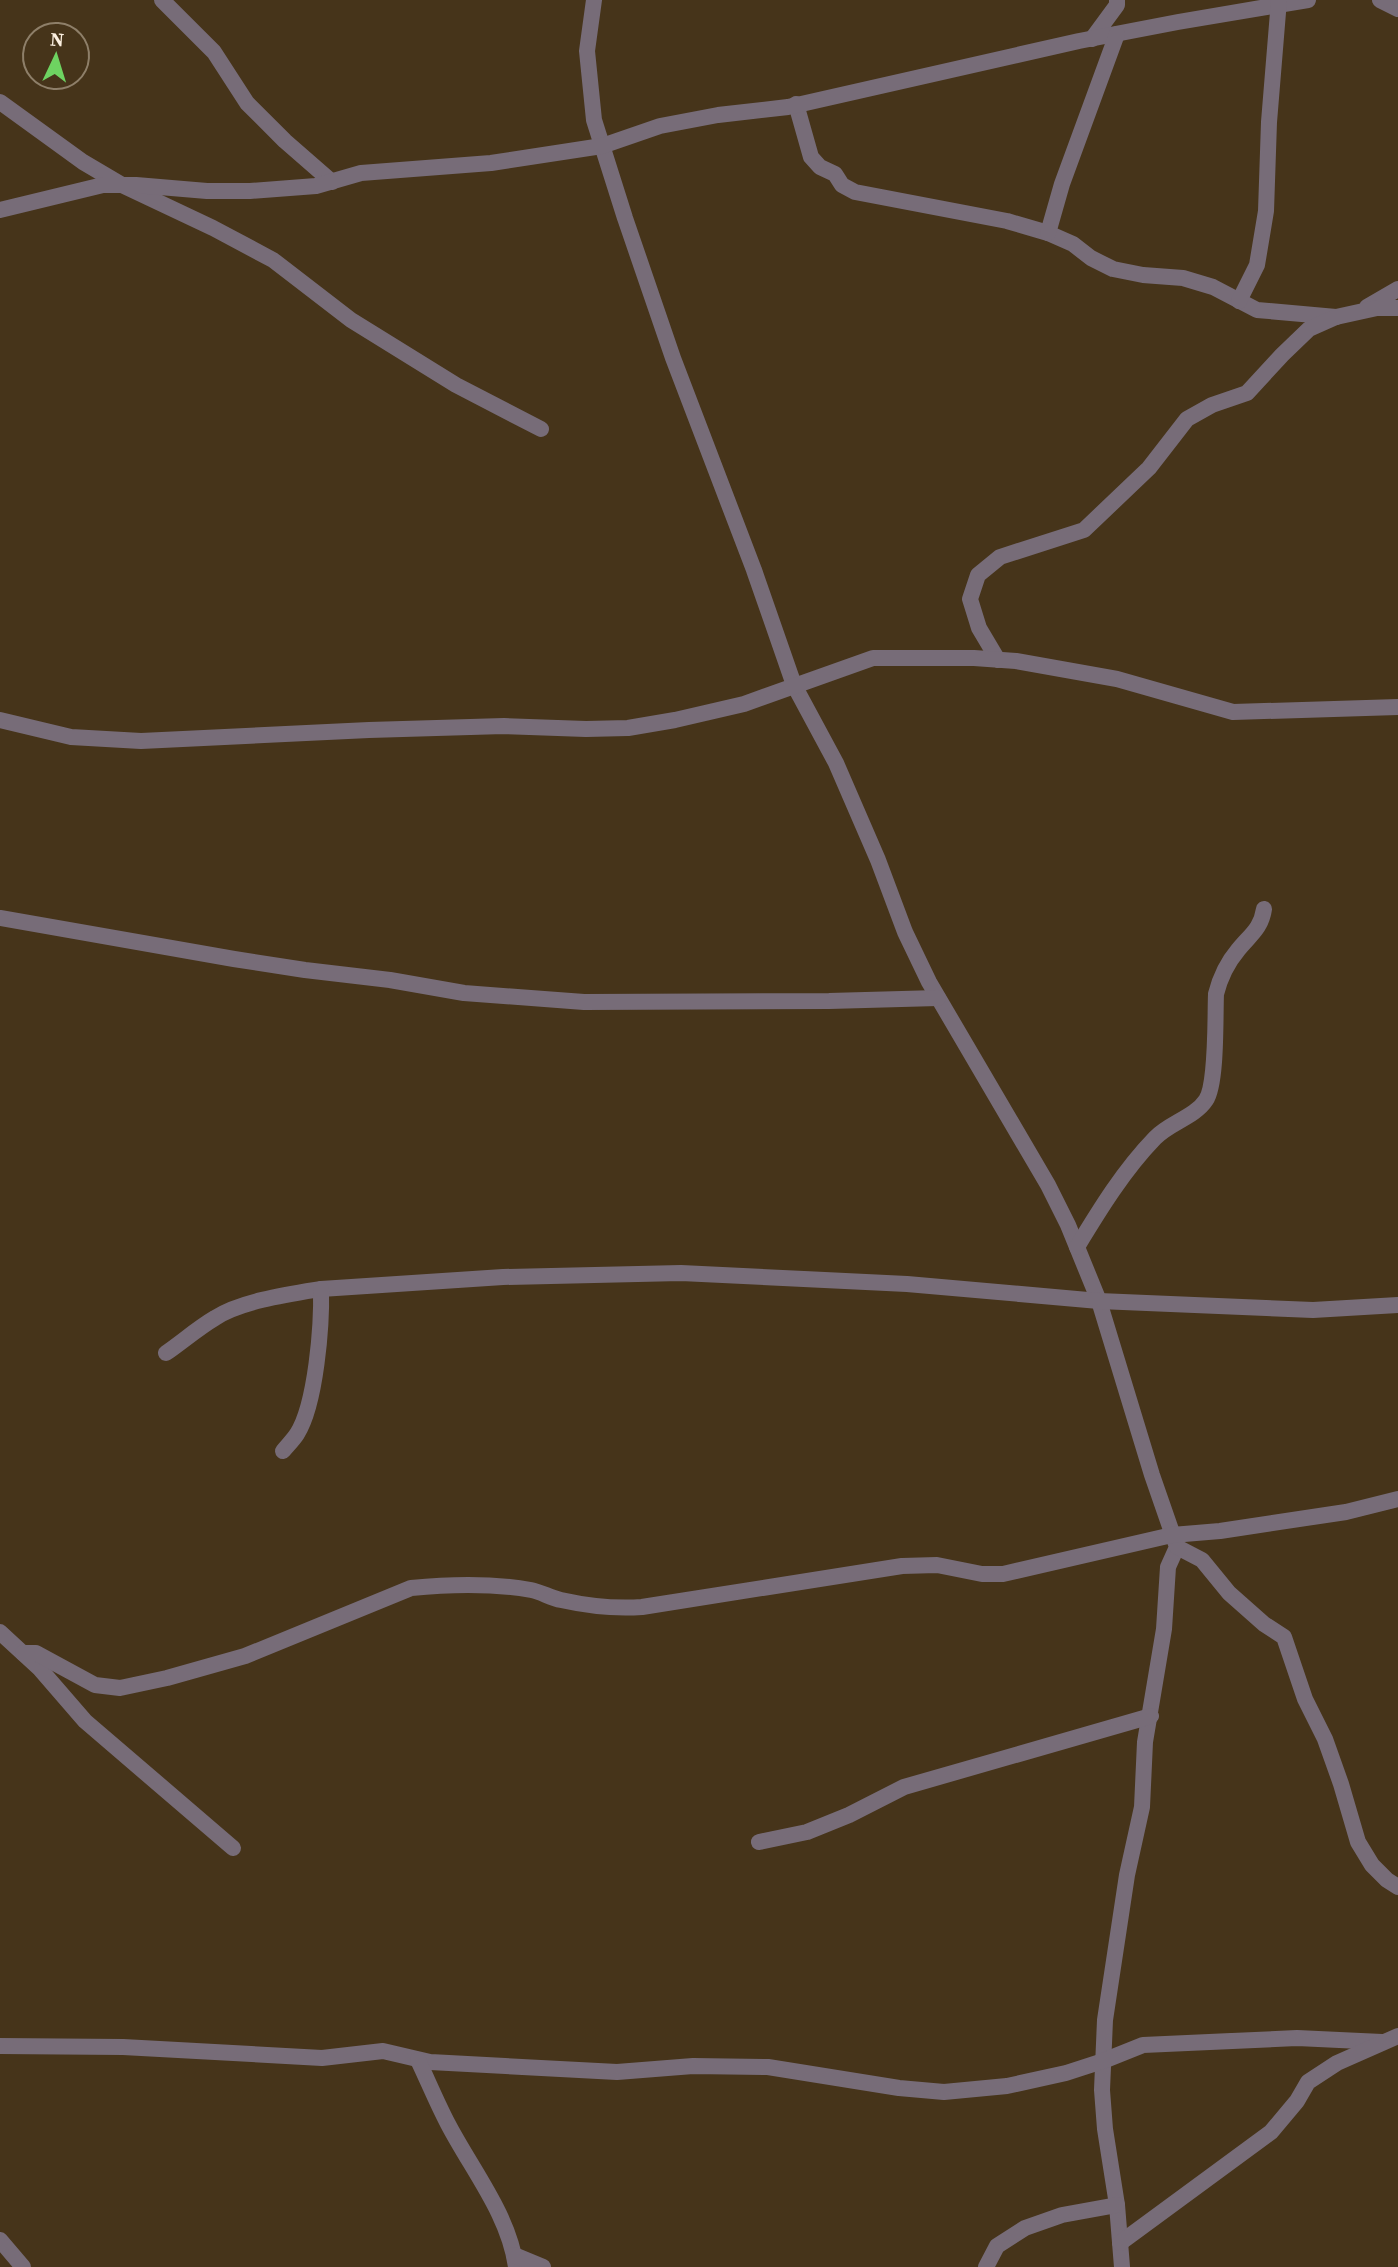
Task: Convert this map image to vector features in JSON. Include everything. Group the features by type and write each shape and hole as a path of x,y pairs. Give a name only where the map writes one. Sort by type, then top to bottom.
{"street":[{"path":"162,0 214,52 247,103 332,182"},
{"path":"594,0 587,51 594,120 673,358 754,570 794,685 836,763 878,860 905,932 938,998 1048,1185 1077,1247 1099,1301 1174,1541 1168,1567 1164,1629 1145,1742 1142,1807 1127,1875 1105,2020 1102,2090 1122,2267"},
{"path":"1092,38 1117,5 1117,0"},
{"path":"0,211 103,185 207,191 316,186 361,173 491,163 603,146 660,126 796,104 1092,38 1308,0"},
{"path":"1239,300 1257,265 1266,211 1269,122 1279,3"},
{"path":"1389,5 1398,21"},
{"path":"1048,233 1062,184 1117,34"},
{"path":"0,102 73,155 122,185 273,260 351,320 456,386 541,429"},
{"path":"796,104 811,157 820,167 835,174 842,185 855,192 1007,220 1073,244 1091,258 1113,269 1143,275 1184,278 1213,287 1257,310 1336,317"},
{"path":"1358,313 1398,289"},
{"path":"998,660 979,628 970,599 978,575 1000,557 1084,530 1149,468 1187,419 1212,405 1247,393 1310,329 1336,317 1377,308 1398,308"},
{"path":"0,720 71,737 141,741 504,726 618,728 663,722 744,704 873,658 1016,661 1117,679 1233,712 1398,707"},
{"path":"1077,1247 1138,1156 1157,1136 1192,1114 1207,1100 1212,1082 1216,994 1219,982 1236,952 1262,923 1264,909"},
{"path":"0,918 246,961 390,980 464,993 584,1002 938,998"},
{"path":"166,1353 217,1316 253,1303 321,1289 503,1277 681,1273 907,1284 1099,1301 1312,1310 1398,1305"},
{"path":"283,1451 298,1433 308,1403 317,1354 321,1289"},
{"path":"23,1653 36,1653 95,1685 120,1688 245,1656 411,1588 435,1586 532,1590 559,1600 589,1605 618,1609 642,1607 902,1566 937,1565 982,1574 1003,1574 1220,1531 1346,1512 1398,1499"},
{"path":"1174,1541 1202,1560 1229,1593 1264,1625 1284,1637 1305,1699 1325,1739 1358,1842 1372,1865 1398,1887"},
{"path":"0,1632 40,1669 85,1721 233,1848"},
{"path":"759,1842 807,1832 849,1815 904,1787 1151,1716"},
{"path":"1120,2243 1271,2132 1297,2101 1308,2082 1336,2063 1398,2036"},
{"path":"0,2046 122,2047 322,2058 383,2051 418,2060 456,2064 617,2072 693,2066 768,2067 899,2088 944,2092 1007,2086 1103,2061 1143,2045 1297,2038 1382,2042"},
{"path":"418,2060 447,2123 505,2227 515,2261 543,2267"},
{"path":"986,2267 997,2246 1025,2228 1062,2215 1117,2205"},
{"path":"0,2240 23,2267"}]}
